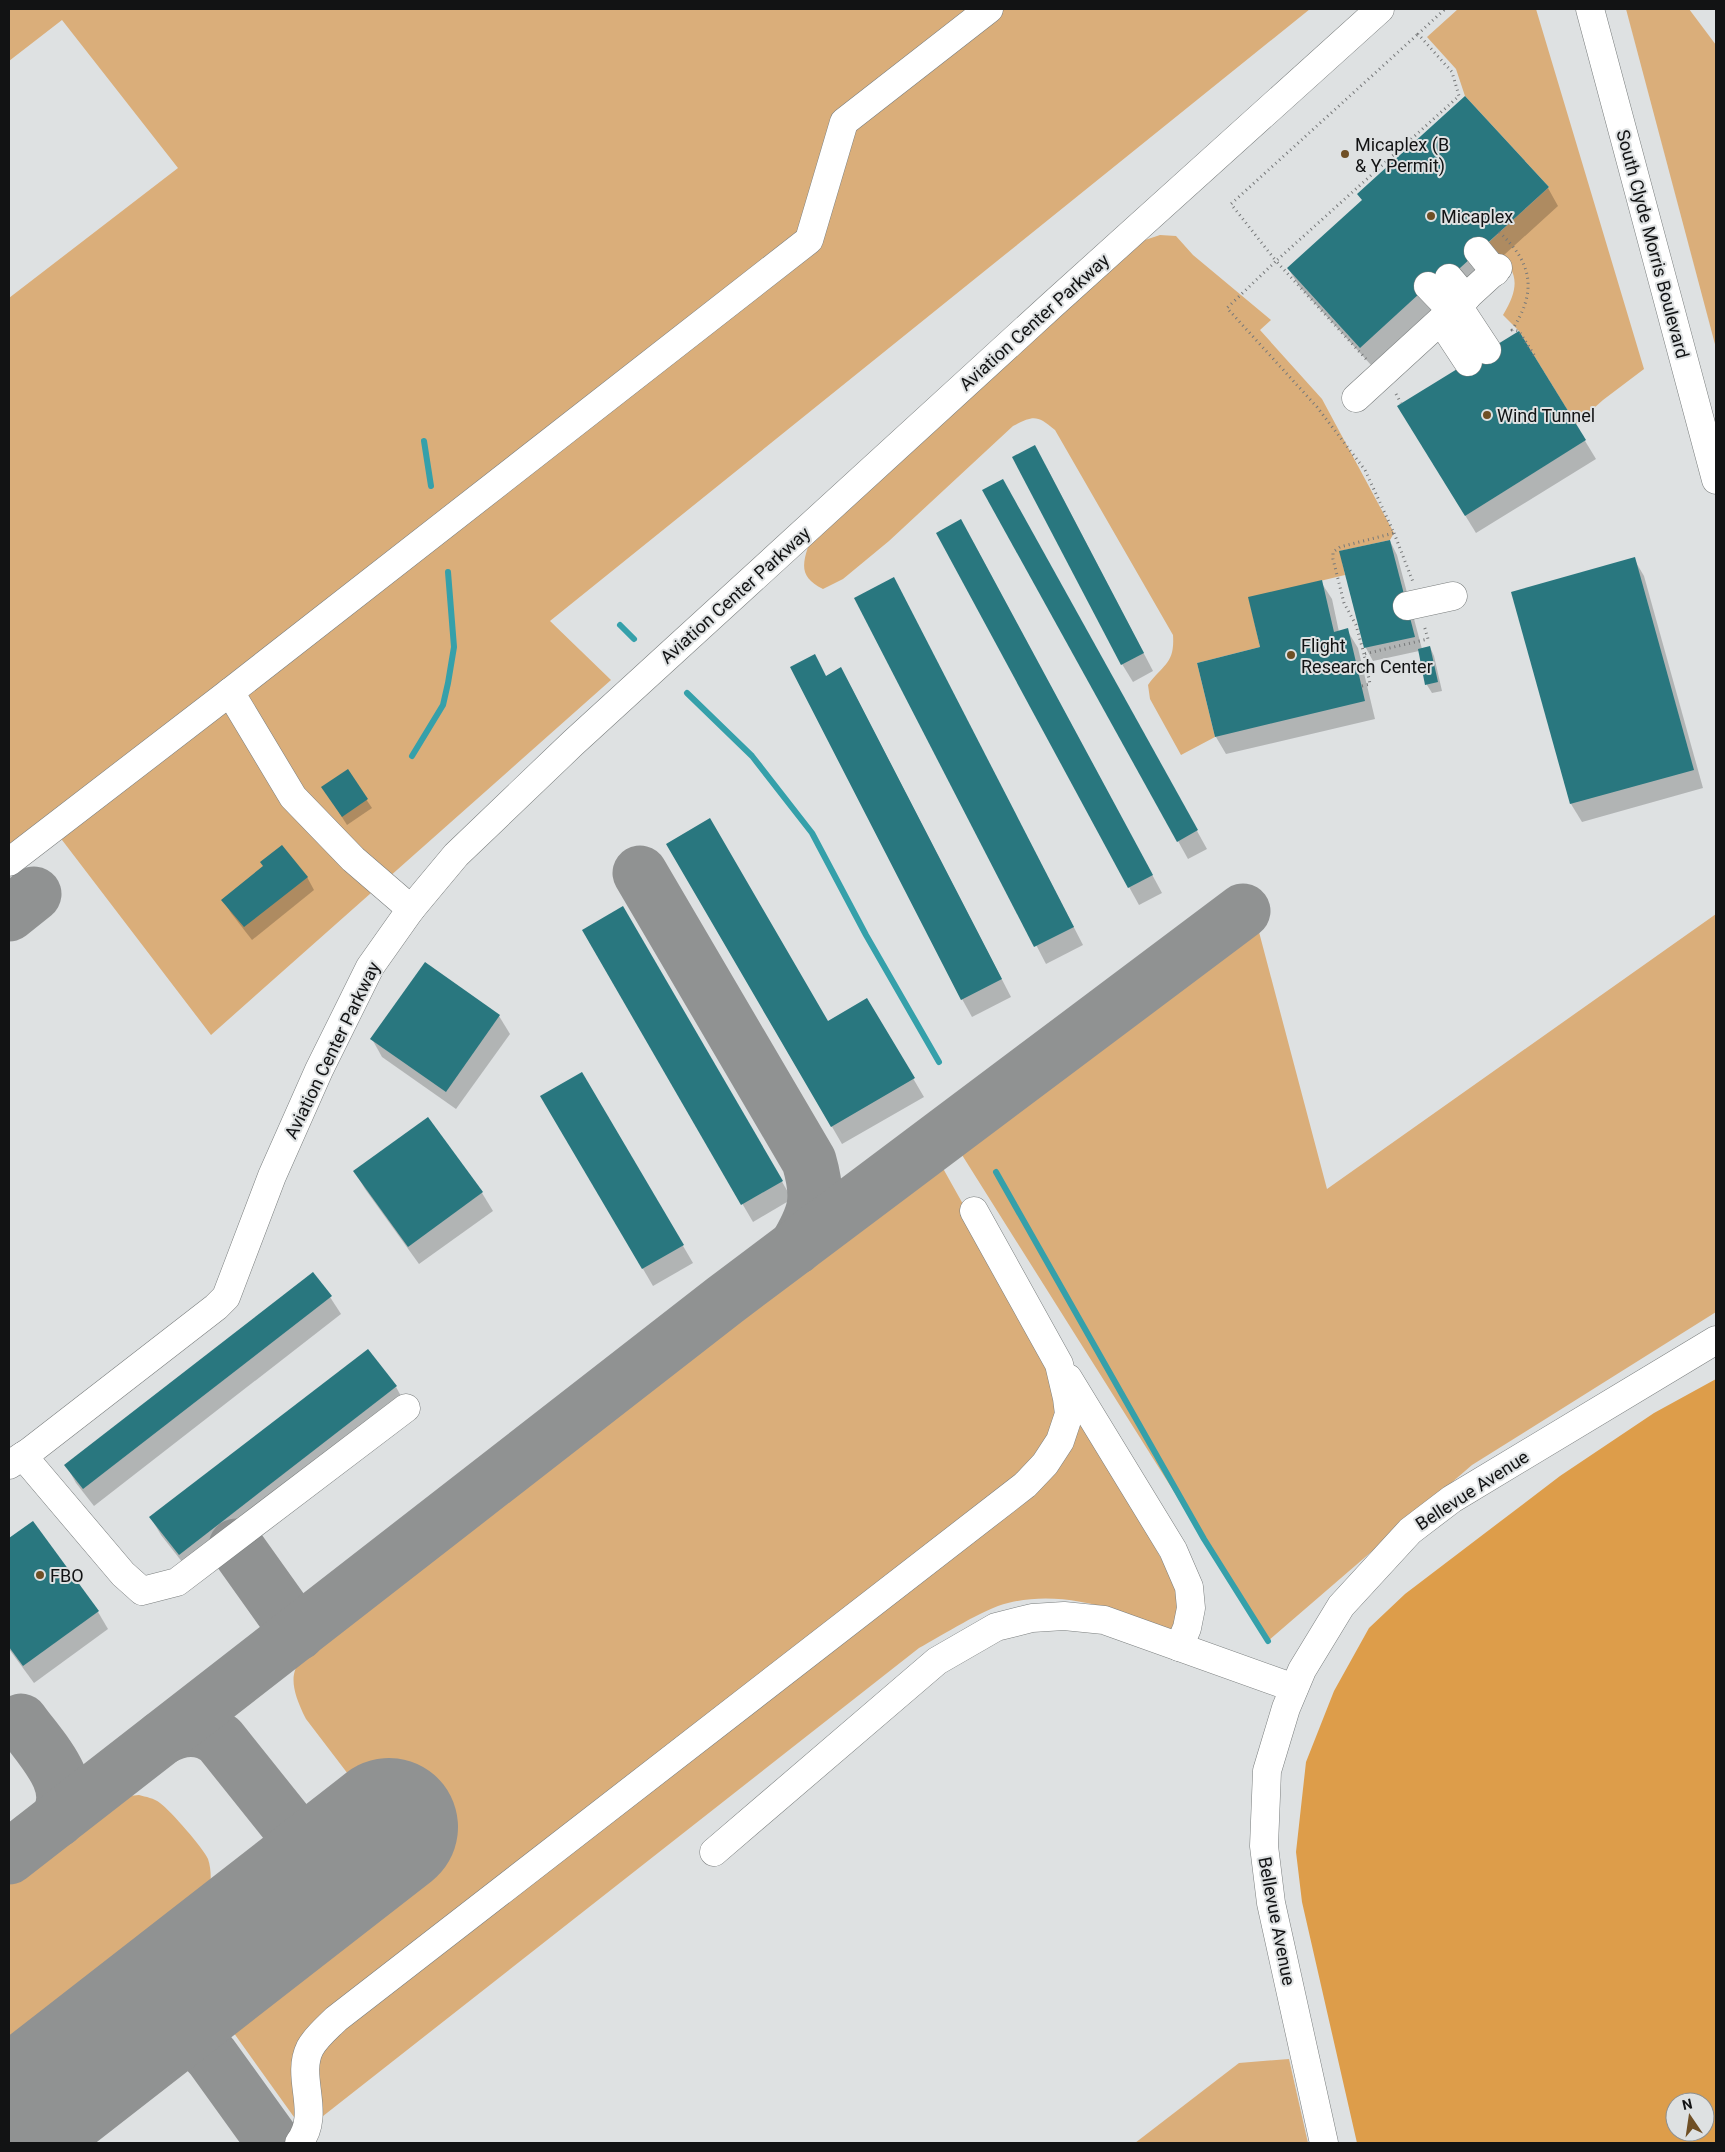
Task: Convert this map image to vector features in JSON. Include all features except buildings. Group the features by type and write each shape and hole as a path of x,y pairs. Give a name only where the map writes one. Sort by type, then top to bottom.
{"street":[{"path":"9,862 809,240 844,122 989,9"},
{"name":"Aviation Center Parkway","path":"16,1460 216,1307 226,1297 232,1286 272,1176 319,1070 370,967 411,909 456,855 572,743 1380,9"},
{"name":"South Clyde Morris Boulevard","path":"1590,9 1716,480"},
{"path":"1356,398 1382,375 1465,285 1478,356"},
{"path":"1416,603 1453,596"},
{"path":"230,692 293,796 352,859 411,909"},
{"path":"974,1211 1060,1364 1173,1550 1190,1587 1191,1608 1187,1628 1179,1647"},
{"name":"Bellevue Avenue","path":"1324,2143 1271,1903 1264,1846 1267,1771 1286,1708 1302,1670 1341,1606 1410,1531 1452,1499 1716,1340"},
{"path":"299,2143 304,2137 310,2114 306,2086 309,2049 317,2038 336,2020 1025,1485 1045,1464 1060,1441 1069,1414 1060,1364"},
{"path":"16,1460 123,1574 142,1591 176,1582 406,1408"},
{"path":"714,1852 937,1661 996,1627 1032,1618 1056,1617 1104,1620 1294,1688"}],"path":[{"path":"1401,403 1382,375 1276,261 1231,204 1445,9"},
{"path":"1364,654 1428,639 1394,534 1365,470 1317,407 1227,308 1276,261 1459,96 1452,72 1418,34"},
{"path":"1499,232 1520,253 1527,272 1528,294 1520,318 1512,330 1519,331 1536,358"},
{"path":"1362,686 1370,684 1364,654 1356,625 1344,603 1333,552 1340,547 1394,534"}],"shaded area":[{"path":"9,9 1310,9 550,621 611,680 211,1035 46,819 9,847 9,298 178,168 62,20 9,61"},
{"path":"1458,9 1536,9 1644,369 1603,400 1576,424 1519,331 1503,315 1513,293 1514,275 1505,260 1488,243 1549,187 1465,96 1456,69 1427,37"},
{"path":"1626,9 1689,9 1716,45 1716,348"},
{"path":"1160,235 1176,236 1193,255 1271,320 1260,330 1322,399 1394,533 1390,540 1340,551 1345,575 1249,598 1260,647 1197,663 1215,737 1181,755 1150,699 1148,685 1170,658 1173,635 1055,430 1039,419 1031,418 1013,426 889,541 843,579 823,589 811,581 804,567 808,547 1142,241"},
{"path":"1716,914 1716,1312 1472,1465 1268,1641 957,1147 1259,932 1327,1189"},
{"path":"940,1163 1181,1594 1180,1633 1096,1605 1052,1599 1030,1599 1008,1603 975,1616 919,1648 304,2131 226,2022 419,1867 306,1719 295,1691 295,1670 300,1661"},
{"path":"1716,1379 1716,2143 1357,2143 1302,1902 1296,1852 1306,1762 1334,1691 1369,1628 1405,1594 1560,1476 1654,1413"},
{"path":"139,1795 155,1800 165,1807 205,1854 210,1865 211,1876 208,1905 9,2060 9,1879 105,1804 119,1797"},
{"path":"1289,2059 1308,2143 1135,2143 1239,2063"}],"waterway":[{"path":"424,441 431,486"},
{"path":"412,756 443,705 448,683 454,647 448,572"},
{"path":"620,625 634,639"},
{"path":"687,693 752,756 812,833 866,935 939,1062"},
{"path":"996,1172 1204,1539 1268,1641"}],"taxiway":[{"path":"640,873 809,1161 814,1186 814,1206 808,1225 796,1247"},
{"path":"9,914 34,894"},
{"path":"9,1857 725,1300 1243,911"},
{"path":"236,1546 298,1633"},
{"path":"21,1721 47,1755 61,1781 64,1794 63,1807 57,1820"},
{"path":"162,1738 184,1730 199,1730 213,1735 220,1740 328,1875"},
{"path":"95,2055 140,2032 155,2029 184,2034 198,2043 212,2057 274,2143"}],"runway":[{"path":"9,2123 389,1827"}],"place":[{"name":"Micaplex (B & Y Permit)","path":"1345,154"},
{"name":"Micaplex","path":"1431,216"},
{"name":"Wind Tunnel","path":"1487,415"},
{"name":"Flight Research Center","path":"1291,655"},
{"name":"FBO","path":"40,1575"}]}
